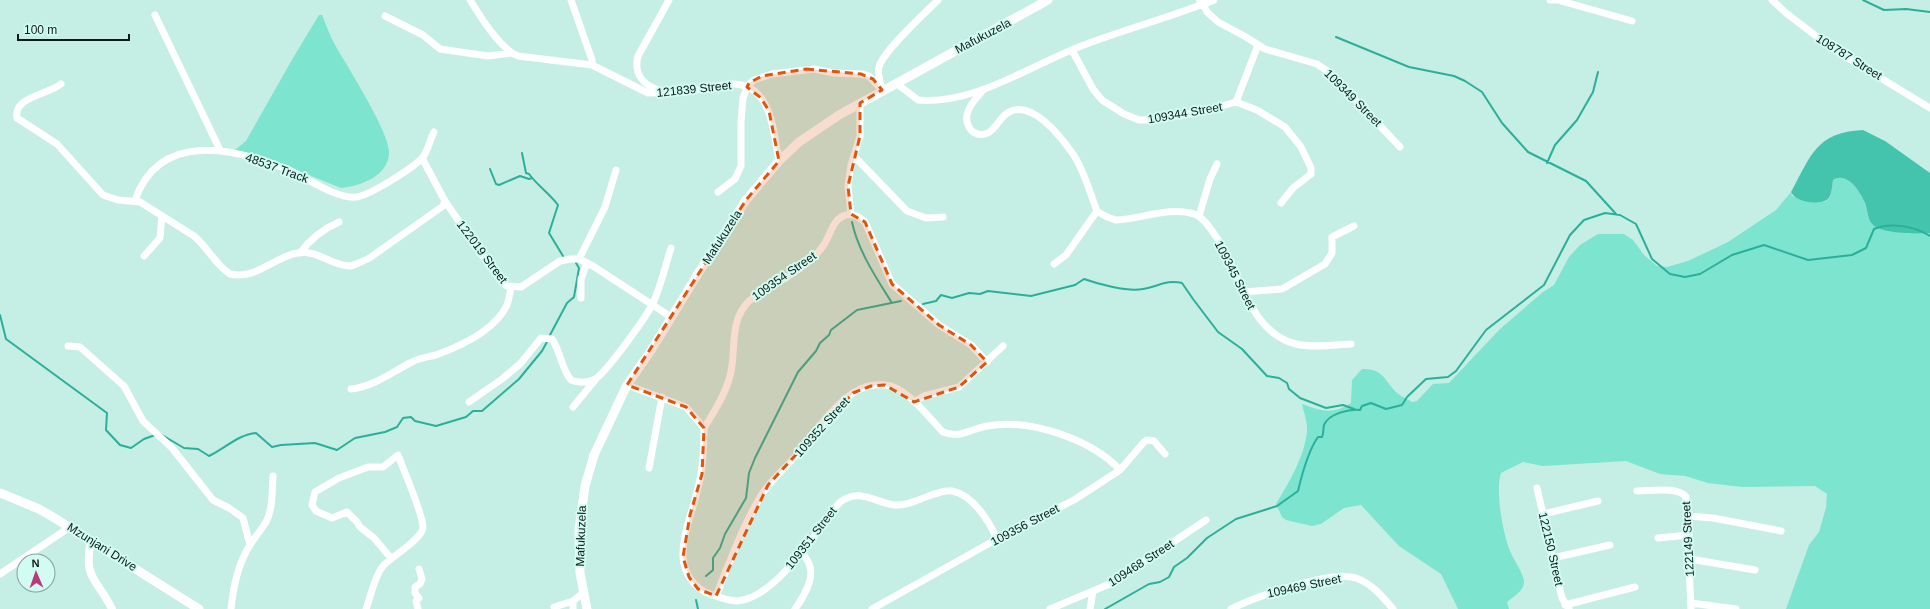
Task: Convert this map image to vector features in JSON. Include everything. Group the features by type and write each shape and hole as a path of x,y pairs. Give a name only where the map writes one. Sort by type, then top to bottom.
{"main road":[{"name":"Mafukuzela","path":"587,609 583,593 578,550 580,518 585,486 594,455 627,385 652,349 746,200 779,160 799,142 882,90 1048,0"},
{"name":"Mzunjani Drive","path":"0,493 39,509 70,527 199,609"}],"street":[{"path":"470,0 502,44 512,53"},
{"path":"571,0 592,60 592,65"},
{"path":"668,93 646,84 639,77 636,66 638,56 669,0"},
{"path":"882,90 878,72 881,61 912,26 938,0"},
{"path":"896,83 912,97 918,100 945,101 983,89 1072,50 1201,2 1213,0"},
{"path":"1550,0 1561,0 1632,21"},
{"name":"108787 Street","path":"1772,0 1797,22 1832,49 1930,108"},
{"name":"109349 Street","path":"1201,2 1210,15 1218,22 1258,45 1272,52 1317,64 1330,73 1400,147"},
{"path":"155,15 220,150"},
{"path":"385,16 422,35 440,49 488,56 512,53"},
{"path":"1258,45 1236,102 1256,110 1285,127 1293,135 1310,163 1312,170 1311,174 1293,188 1281,203"},
{"name":"109344 Street","path":"1072,50 1093,89 1102,100 1124,114 1139,120 1150,120 1200,112 1236,102"},
{"name":"121839 Street","path":"512,53 529,58 592,65 623,79 642,91 655,94 730,84 738,84 748,87 761,98 769,111 779,160"},
{"path":"718,192 735,179 741,166 741,122 743,98 750,82 762,76 814,69 834,73 861,74 869,76 882,90"},
{"path":"62,84 20,104 17,108 17,118 54,141 103,194 118,200 135,200 145,204 194,236 201,242 212,258 230,274 244,275 255,272 290,255 300,253 316,255 345,265 354,265 368,259 442,206 445,201"},
{"path":"983,89 967,111 967,124 971,130 975,133 987,134 1006,115 1015,110 1028,110 1036,114 1074,155 1097,211 1107,218 1116,220 1178,212 1187,212 1199,216 1210,179 1217,164"},
{"path":"860,103 860,136 850,165 848,186 850,214 858,216 865,222 892,284 939,326 971,345 987,362"},
{"path":"422,158 434,132"},
{"name":"48537 Track","path":"135,200 146,176 156,167 186,152 198,150 220,150 288,170 332,192 349,197 356,197 372,192 422,158"},
{"path":"854,156 907,211 926,218 943,217"},
{"name":"122019 Street","path":"422,158 445,201 502,282 511,287 521,287 560,262 571,258 579,259"},
{"path":"616,170 606,207 579,259 671,317"},
{"path":"1054,264 1066,255 1097,211"},
{"name":"109354 Street","path":"704,428 726,388 730,374 737,318 741,308 749,300 815,257 839,219 850,214"},
{"path":"144,256 160,238 162,216"},
{"name":"109345 Street","path":"1199,216 1212,231 1224,249 1256,316 1280,338 1296,344 1307,346 1351,344"},
{"path":"300,253 309,241 324,229 339,222"},
{"path":"1244,292 1282,289 1289,286 1325,264 1332,253 1332,237 1354,226"},
{"path":"573,406 610,365 652,305 671,248"},
{"path":"581,298 581,278 587,263"},
{"path":"351,389 367,386 414,361 435,355 474,339 501,314 507,304 511,287"},
{"path":"469,402 502,379 520,364 541,338 552,339 557,346 564,369 571,380 580,382 596,379"},
{"path":"68,346 80,347 124,386 143,421 172,448 213,500 229,508 243,518 250,545"},
{"path":"914,402 924,396 959,388 1003,346"},
{"path":"627,385 686,407 704,428"},
{"name":"109352 Street","path":"716,596 740,538 758,500 768,485 792,460 841,402 859,389 885,385 894,387 914,402 943,432 949,434 963,434 993,425 1041,427 1099,451 1120,470"},
{"path":"649,468 662,397"},
{"name":"109351 Street","path":"704,428 702,474 690,515 683,557 689,577 698,589 716,596 736,601 746,599 760,592 784,572 802,553 840,502 854,495 864,495 897,505 906,504 940,492 951,491 960,494 982,513 989,522 997,539"},
{"name":"109356 Street","path":"872,609 997,539 1074,500 1120,470 1147,440 1154,441 1165,454"},
{"path":"366,609 380,570 391,558 421,535 423,527 398,455 383,467 368,467 339,478 315,492 312,505 316,511 332,518 347,512 360,527 374,538 391,558"},
{"path":"231,609 236,580 241,563 250,545 268,517 272,496 273,476"},
{"name":"122150 Street","path":"1537,488 1553,558 1567,607"},
{"name":"122149 Street","path":"1637,491 1680,491 1686,497 1691,606"},
{"path":"1543,514 1598,501"},
{"path":"1688,516 1713,518 1781,531"},
{"name":"109468 Street","path":"1050,609 1093,591 1130,572 1206,520"},
{"path":"0,574 70,527"},
{"path":"1658,538 1688,535"},
{"path":"91,540 88,560 89,572 112,609"},
{"path":"1553,558 1610,545"},
{"path":"795,609 807,587 810,575 810,565 802,553"},
{"path":"1690,559 1755,570"},
{"path":"418,609 416,601 419,598 415,593 415,587 420,584 422,579 419,569"},
{"name":"109469 Street","path":"1231,609 1259,596 1278,590 1327,579 1350,577 1361,580 1372,587 1393,609"},
{"path":"1567,607 1635,587"},
{"path":"1090,609 1093,591"},
{"path":"554,607 573,601 583,593"},
{"path":"572,609 573,601"},
{"path":"1691,606 1736,609"}],"highlighted area":[{"path":"806,69 861,74 873,79 882,90 860,103 860,136 848,186 851,214 865,222 892,284 939,325 971,345 987,362 959,387 914,402 885,385 871,386 853,393 768,485 716,596 698,589 689,577 683,557 690,515 702,474 704,428 686,407 627,385 746,200 779,161 769,111 761,98 747,87 749,83 762,76"}],"green space":[{"path":"319,15 322,15 332,40 366,98 388,144 389,153 387,161 379,174 365,182 349,187 341,188 279,163 235,150 246,141"},
{"path":"1863,130 1885,141 1930,173 1930,233 1892,232 1873,225 1865,204 1856,187 1848,180 1843,178 1833,180 1830,195 1828,199 1824,201 1808,202 1797,198 1791,192 1810,157 1825,141 1835,135"},
{"path":"1844,177 1852,183 1861,195 1872,224 1883,230 1891,232 1930,233 1930,609 1786,609 1809,545 1819,532 1826,508 1827,494 1815,486 1742,487 1708,483 1685,476 1660,474 1626,461 1543,466 1523,462 1501,473 1499,481 1499,501 1507,543 1524,579 1524,585 1520,591 1507,602 1509,609 1458,609 1441,574 1399,546 1361,505 1344,508 1321,524 1312,526 1286,520 1282,517 1276,504 1295,470 1303,451 1307,432 1306,418 1302,404 1327,411 1345,407 1351,403 1352,380 1362,369 1369,369 1379,373 1398,393 1412,402 1417,401 1433,384 1449,383 1500,329 1543,292 1554,285 1569,257 1580,245 1598,234 1624,234 1633,240 1644,255 1657,266 1667,267 1688,261 1728,242 1776,210 1791,192 1792,196 1806,201 1823,202 1827,200 1831,195 1833,180"}],"waterway":[{"path":"1863,0 1884,10 1906,9 1930,12"},
{"path":"1336,37 1409,67 1454,76 1465,81 1482,92 1502,123 1528,152 1586,181 1616,214"},
{"path":"1547,163 1555,145 1577,120 1593,92 1598,72"},
{"path":"522,153 526,173 529,174 558,205 549,233 563,256"},
{"path":"490,169 496,184 499,185 520,176 529,179 532,178"},
{"path":"1105,609 1149,584 1160,582 1169,577 1174,567 1187,558 1207,538 1236,519 1277,506 1298,491 1303,470 1311,449 1318,437 1322,437 1324,425 1330,417 1346,411 1360,410 1362,406 1371,403 1386,409 1402,405 1407,397 1426,379 1448,377 1456,371 1486,330 1544,285 1570,235 1584,220 1605,213 1620,215 1636,224 1652,259 1670,274 1685,277 1700,274 1732,255 1764,245 1808,260 1852,255 1866,248 1874,229 1881,227 1902,226 1917,230 1930,236"},
{"path":"852,222 863,254 892,303"},
{"path":"550,335 567,303 574,297 579,268 576,263"},
{"path":"923,304 936,301 941,295 952,298 969,293 980,294 988,291 1031,296 1075,285 1084,279 1105,285 1136,290 1172,282 1182,283 1218,332 1242,349 1267,376 1279,378 1287,383 1289,389 1300,398 1326,408 1343,405 1354,409"},
{"path":"706,576 713,570 713,558 720,548 725,534 746,498 749,473 755,458 798,372 816,351 820,343 829,335 831,330 857,310 901,301"},
{"path":"0,315 6,339 107,413 106,430 120,445 131,448 144,439 155,435"},
{"path":"162,435 184,448 198,449 209,456 244,436 256,433 272,447 315,443 337,450 355,438 385,432 397,427 403,418 411,417 415,421 436,426 466,417 473,411 482,411 519,379 542,351 548,340"},
{"path":"696,600 698,609"}]}
